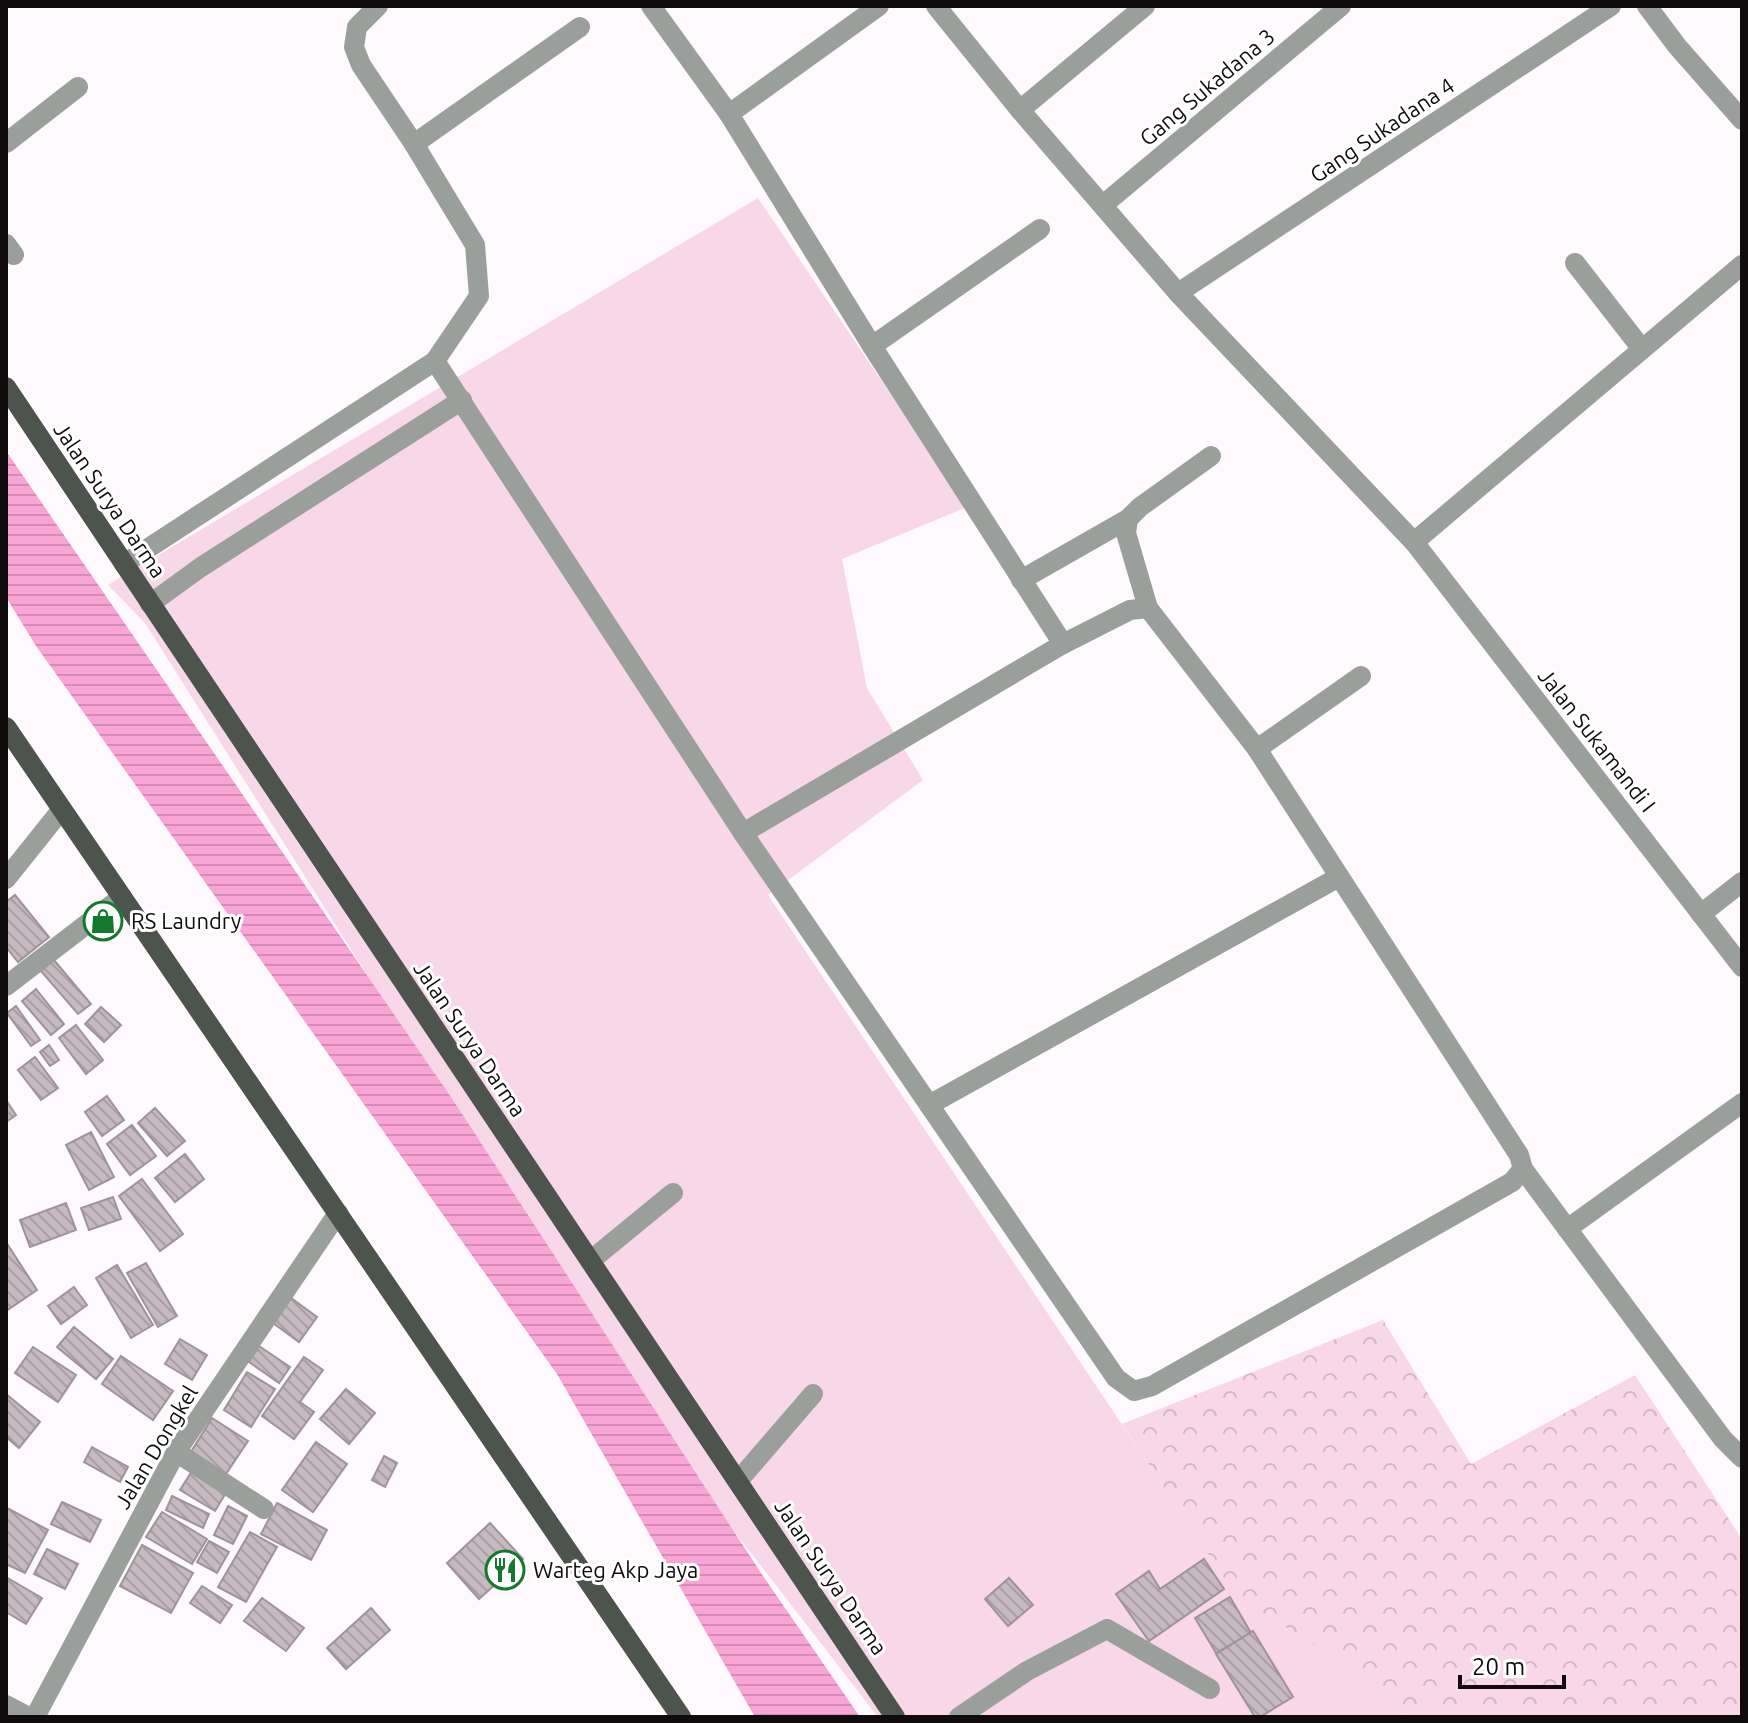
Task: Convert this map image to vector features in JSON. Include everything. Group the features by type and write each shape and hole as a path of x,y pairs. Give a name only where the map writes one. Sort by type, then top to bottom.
{"main road":[{"name":"Jalan Surya Darma","path":"6,387 895,1717"},
{"path":"6,727 681,1717"}],"street":[{"path":"124,564 435,361 479,296 475,245 414,144 361,65 354,47 357,27 378,6"},
{"path":"651,6 729,114 872,346 1063,644"},
{"path":"729,114 879,6"},
{"path":"1020,110 1145,6"},
{"name":"Gang Sukadana 3","path":"1103,205 1341,6"},
{"name":"Gang Sukadana 4","path":"1178,293 1611,6"},
{"path":"1647,6 1677,46 1742,120"},
{"name":"Jalan Sukamandi I","path":"940,7 1020,110 1178,293 1414,542 1740,961"},
{"path":"414,144 580,27"},
{"path":"6,143 78,87"},
{"path":"872,346 1040,229"},
{"path":"1575,263 1642,349"},
{"path":"1414,542 1742,265"},
{"path":"435,361 743,833 1116,1378 1134,1391 1152,1386 1512,1182 1523,1169"},
{"path":"150,604 201,567 462,400"},
{"path":"1021,580 1128,519 1211,456"},
{"path":"1128,519 1126,533 1148,608 1257,749 1519,1155 1523,1169 1723,1439 1742,1458"},
{"path":"743,833 1063,644 1130,610 1148,608"},
{"path":"1257,749 1361,676"},
{"path":"6,879 62,809"},
{"path":"929,1105 1339,877"},
{"path":"1701,914 1742,882"},
{"path":"6,986 122,897"},
{"path":"1567,1229 1742,1103"},
{"path":"590,1261 673,1193"},
{"name":"Jalan Dongkel","path":"35,1717 176,1452 338,1213"},
{"path":"738,1481 813,1394"},
{"path":"176,1452 264,1509"},
{"path":"959,1717 1027,1671 1107,1629 1210,1689"},
{"path":"6,1705 29,1717"}],"green space":[{"path":"758,198 967,507 842,559 867,688 923,780 768,895 1236,1595 1394,1695 1409,1717 878,1717 713,1504 561,1282 145,623 108,585"},
{"path":"1383,1320 1471,1464 1635,1375 1742,1539 1742,1717 1409,1717 1394,1695 1236,1596 1122,1424"}],"shaded area":[{"path":"6,451 453,1100 761,1573 860,1717 755,1717 557,1374 36,646 6,597"}],"building":[{"path":"15,895 49,937 18,962 6,947 6,902"},
{"path":"48,953 91,1004 78,1014 35,964"},
{"path":"36,989 64,1024 51,1035 22,1001"},
{"path":"16,1006 40,1040 31,1046 7,1013"},
{"path":"101,1007 121,1025 104,1042 85,1024"},
{"path":"76,1025 103,1060 86,1074 59,1038"},
{"path":"49,1045 59,1060 50,1066 40,1052"},
{"path":"35,1057 58,1088 41,1100 18,1070"},
{"path":"107,1096 124,1120 102,1136 85,1112"},
{"path":"6,1100 16,1115 6,1122"},
{"path":"155,1108 185,1141 167,1156 138,1123"},
{"path":"132,1125 156,1156 130,1175 107,1144"},
{"path":"91,1132 114,1177 89,1190 66,1145"},
{"path":"185,1154 204,1179 175,1202 155,1178"},
{"path":"142,1179 183,1234 160,1251 119,1196"},
{"path":"113,1197 121,1219 89,1230 81,1208"},
{"path":"66,1203 76,1230 30,1247 20,1220"},
{"path":"6,1242 37,1290 6,1311"},
{"path":"146,1263 177,1316 158,1327 127,1273"},
{"path":"117,1265 153,1325 131,1338 96,1278"},
{"path":"74,1287 87,1305 61,1324 48,1306"},
{"path":"287,1295 317,1317 299,1342 269,1320"},
{"path":"74,1327 113,1359 96,1379 57,1347"},
{"path":"180,1339 207,1355 192,1380 165,1364"},
{"path":"259,1346 290,1367 279,1383 249,1362"},
{"path":"33,1347 76,1375 58,1402 15,1373"},
{"path":"121,1356 173,1391 153,1420 102,1384"},
{"path":"304,1357 323,1370 300,1402 314,1412 294,1439 262,1416"},
{"path":"247,1372 275,1389 251,1427 224,1410"},
{"path":"346,1389 375,1413 349,1444 320,1419"},
{"path":"6,1394 40,1422 19,1448 6,1437"},
{"path":"212,1418 248,1441 224,1477 189,1455"},
{"path":"316,1442 347,1464 313,1512 282,1490"},
{"path":"92,1447 128,1467 120,1482 84,1462"},
{"path":"384,1456 397,1463 385,1487 372,1480"},
{"path":"192,1471 227,1491 215,1511 180,1490"},
{"path":"172,1496 209,1514 203,1528 166,1510"},
{"path":"62,1502 101,1520 90,1542 51,1524"},
{"path":"277,1503 327,1530 311,1560 261,1534"},
{"path":"228,1506 247,1516 233,1544 214,1535"},
{"path":"7,1508 48,1530 25,1573 6,1564"},
{"path":"162,1512 207,1539 192,1564 146,1537"},
{"path":"490,1523 523,1559 479,1599 447,1563"},
{"path":"250,1532 277,1547 246,1602 218,1587"},
{"path":"209,1541 229,1552 217,1573 197,1562"},
{"path":"142,1545 193,1573 171,1613 120,1586"},
{"path":"47,1549 78,1564 65,1589 34,1574"},
{"path":"1204,1559 1224,1589 1149,1641 1116,1594 1149,1571 1160,1589"},
{"path":"6,1577 42,1598 26,1624 6,1612"},
{"path":"1009,1578 1033,1605 1008,1626 985,1599"},
{"path":"202,1586 232,1605 220,1623 190,1603"},
{"path":"1230,1597 1251,1633 1216,1653 1195,1618"},
{"path":"262,1598 304,1628 286,1651 244,1621"},
{"path":"371,1608 390,1630 346,1669 327,1648"},
{"path":"1253,1631 1293,1697 1260,1717 1255,1717 1216,1654"}],"place":[{"name":"RS Laundry","path":"103,921"},
{"name":"Warteg Akp Jaya","path":"505,1570"}]}
